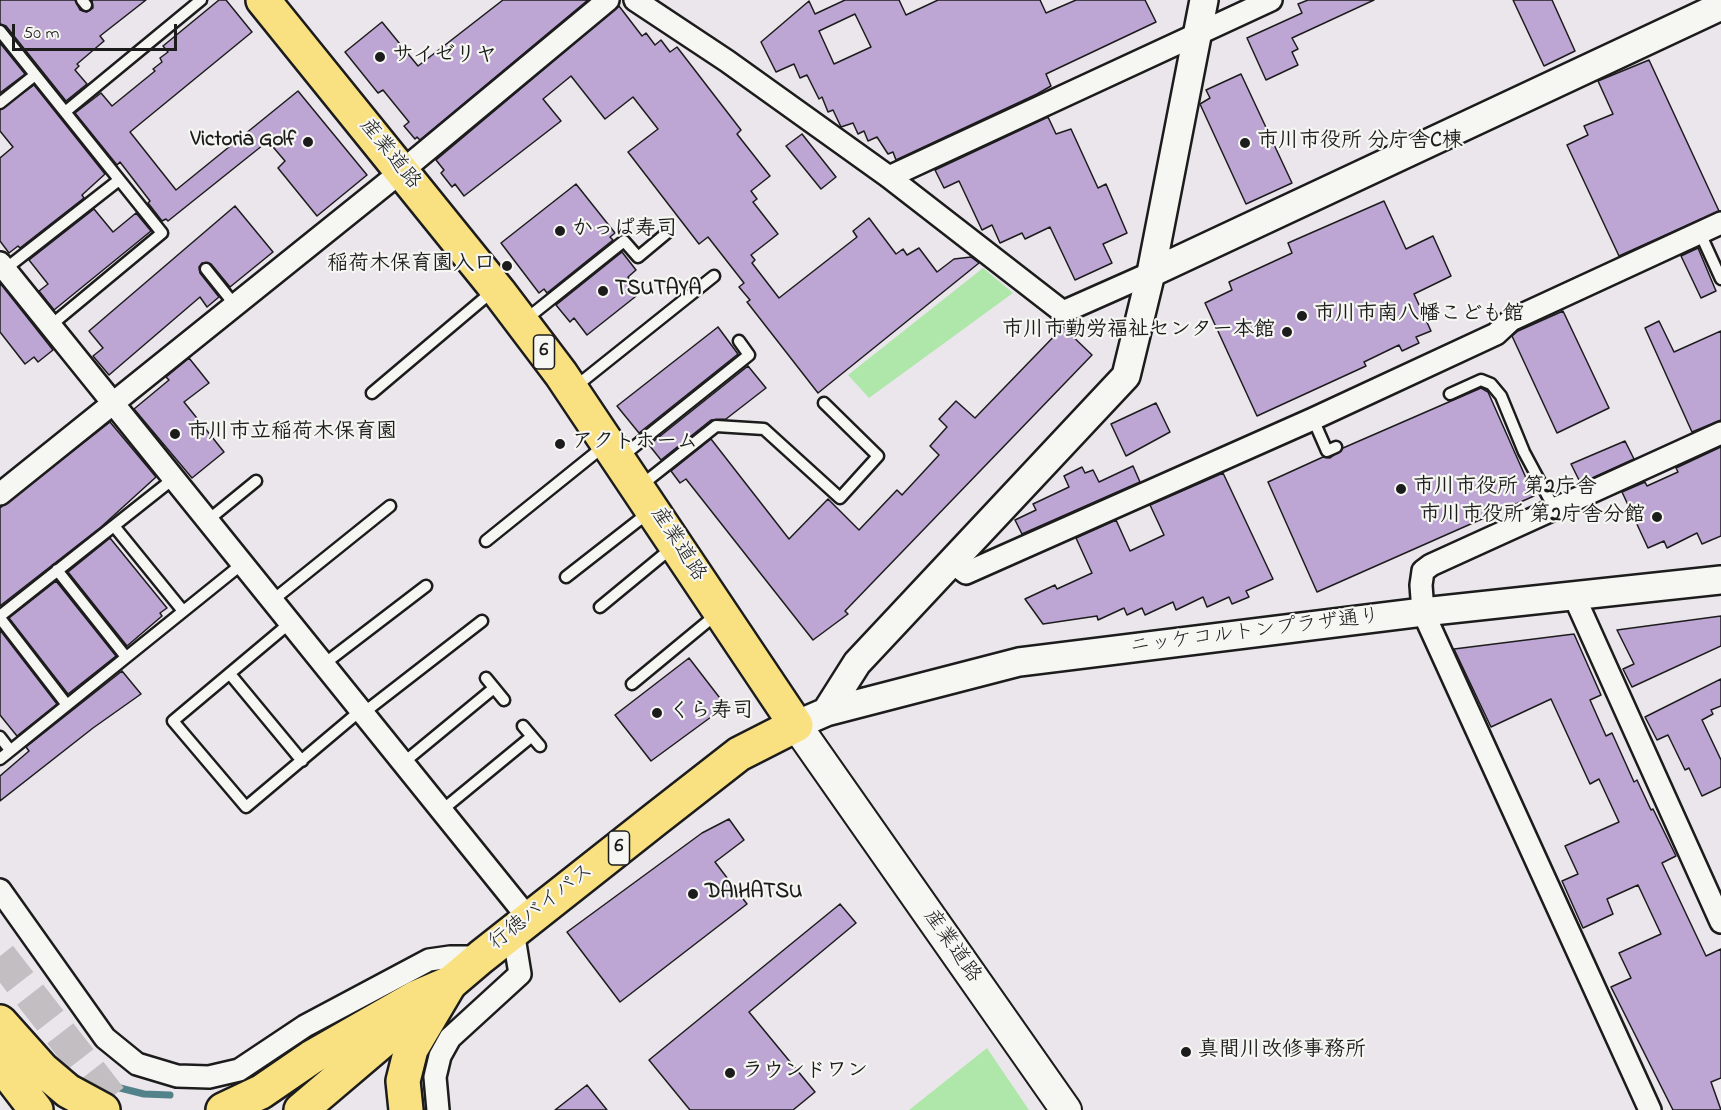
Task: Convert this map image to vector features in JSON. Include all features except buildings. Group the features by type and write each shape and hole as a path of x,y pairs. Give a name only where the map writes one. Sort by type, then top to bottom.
{"main road":[{"name":"産業道路","path":"263,0 496,288 572,389 796,724 1065,1110"},
{"name":"行徳バイパス","path":"301,1110 481,957 739,754 796,724"},
{"path":"223,1110 261,1092 312,1057 416,998 450,983"},
{"path":"406,1110 403,1081 408,1056 450,983"},
{"path":"0,1022 42,1069 68,1091 103,1110"},
{"path":"0,1063 36,1110"}],"street":[{"path":"0,494 402,171 608,0"},
{"path":"635,0 727,61 889,177 1063,312 1721,6"},
{"path":"826,712 857,663 1126,376 1150,273 1204,0"},
{"path":"889,177 1270,0"},
{"path":"953,563 966,573 1313,419 1496,334 1511,320 1721,223"},
{"path":"2,269 291,622 441,811 521,925 520,974 450,1038 440,1056 435,1077 438,1110"},
{"path":"1650,1110 1423,612 1423,571 1431,565 1554,508 1721,433"},
{"name":"ニッケコルトンプラザ通り","path":"796,724 826,712 1019,663 1423,612 1721,580"},
{"path":"1574,596 1721,922"},
{"path":"0,891 105,1038 137,1064 177,1076 209,1077 239,1070 305,1026 429,960 481,957"}],"lane":[{"path":"65,112 201,0"},
{"path":"0,31 162,233 50,326"},
{"path":"0,103 35,75"},
{"path":"2,269 120,180"},
{"path":"522,322 624,241 638,257 668,232"},
{"path":"1700,233 1721,279"},
{"path":"206,269 234,304"},
{"path":"572,389 714,276"},
{"path":"372,393 496,288"},
{"path":"486,541 749,355 739,341"},
{"path":"1450,394 1481,380 1491,384 1501,396 1508,423 1521,453 1554,508"},
{"path":"566,577 716,426 764,429 840,498 878,456 824,403"},
{"path":"1313,419 1327,451 1336,447"},
{"path":"67,705 0,617 173,479"},
{"path":"207,521 256,481"},
{"path":"273,600 390,506"},
{"path":"114,525 183,611"},
{"path":"600,607 676,544"},
{"path":"0,759 242,564"},
{"path":"57,570 126,657"},
{"path":"324,664 426,586"},
{"path":"632,684 720,611"},
{"path":"291,622 173,722 246,807 361,712 482,621"},
{"path":"230,674 302,761"},
{"path":"486,678 504,700"},
{"path":"403,764 494,688"},
{"path":"523,726 540,746"},
{"path":"0,737 10,750"},
{"path":"441,811 531,737"}],"green space":[{"path":"983,268 1013,293 869,398 848,375"},
{"path":"987,1048 1029,1110 909,1110"}],"waterway":[{"path":"108,1085 144,1094 170,1095"}],"tunnel":[{"path":"0,956 120,1110"}],"place":[{"name":"サイゼリヤ","path":"380,57"},
{"name":"Victoria Golf","path":"308,142"},
{"name":"市川市役所 分庁舎C棟","path":"1245,143"},
{"name":"かっぱ寿司","path":"560,231"},
{"name":"稲荷木保育園入口","path":"507,266"},
{"name":"TSUTAYA","path":"603,291"},
{"name":"市川市南八幡こども館","path":"1302,316"},
{"name":"市川市勤労福祉センター本館","path":"1287,332"},
{"name":"市川市立稲荷木保育園","path":"175,434"},
{"name":"アクトホーム","path":"560,444"},
{"name":"市川市役所 第2庁舎","path":"1401,489"},
{"name":"市川市役所 第2庁舎分館","path":"1657,517"},
{"name":"くら寿司","path":"657,713"},
{"name":"DAIHATSU","path":"693,894"},
{"name":"真間川改修事務所","path":"1186,1052"},
{"name":"ラウンドワン","path":"730,1073"}]}
